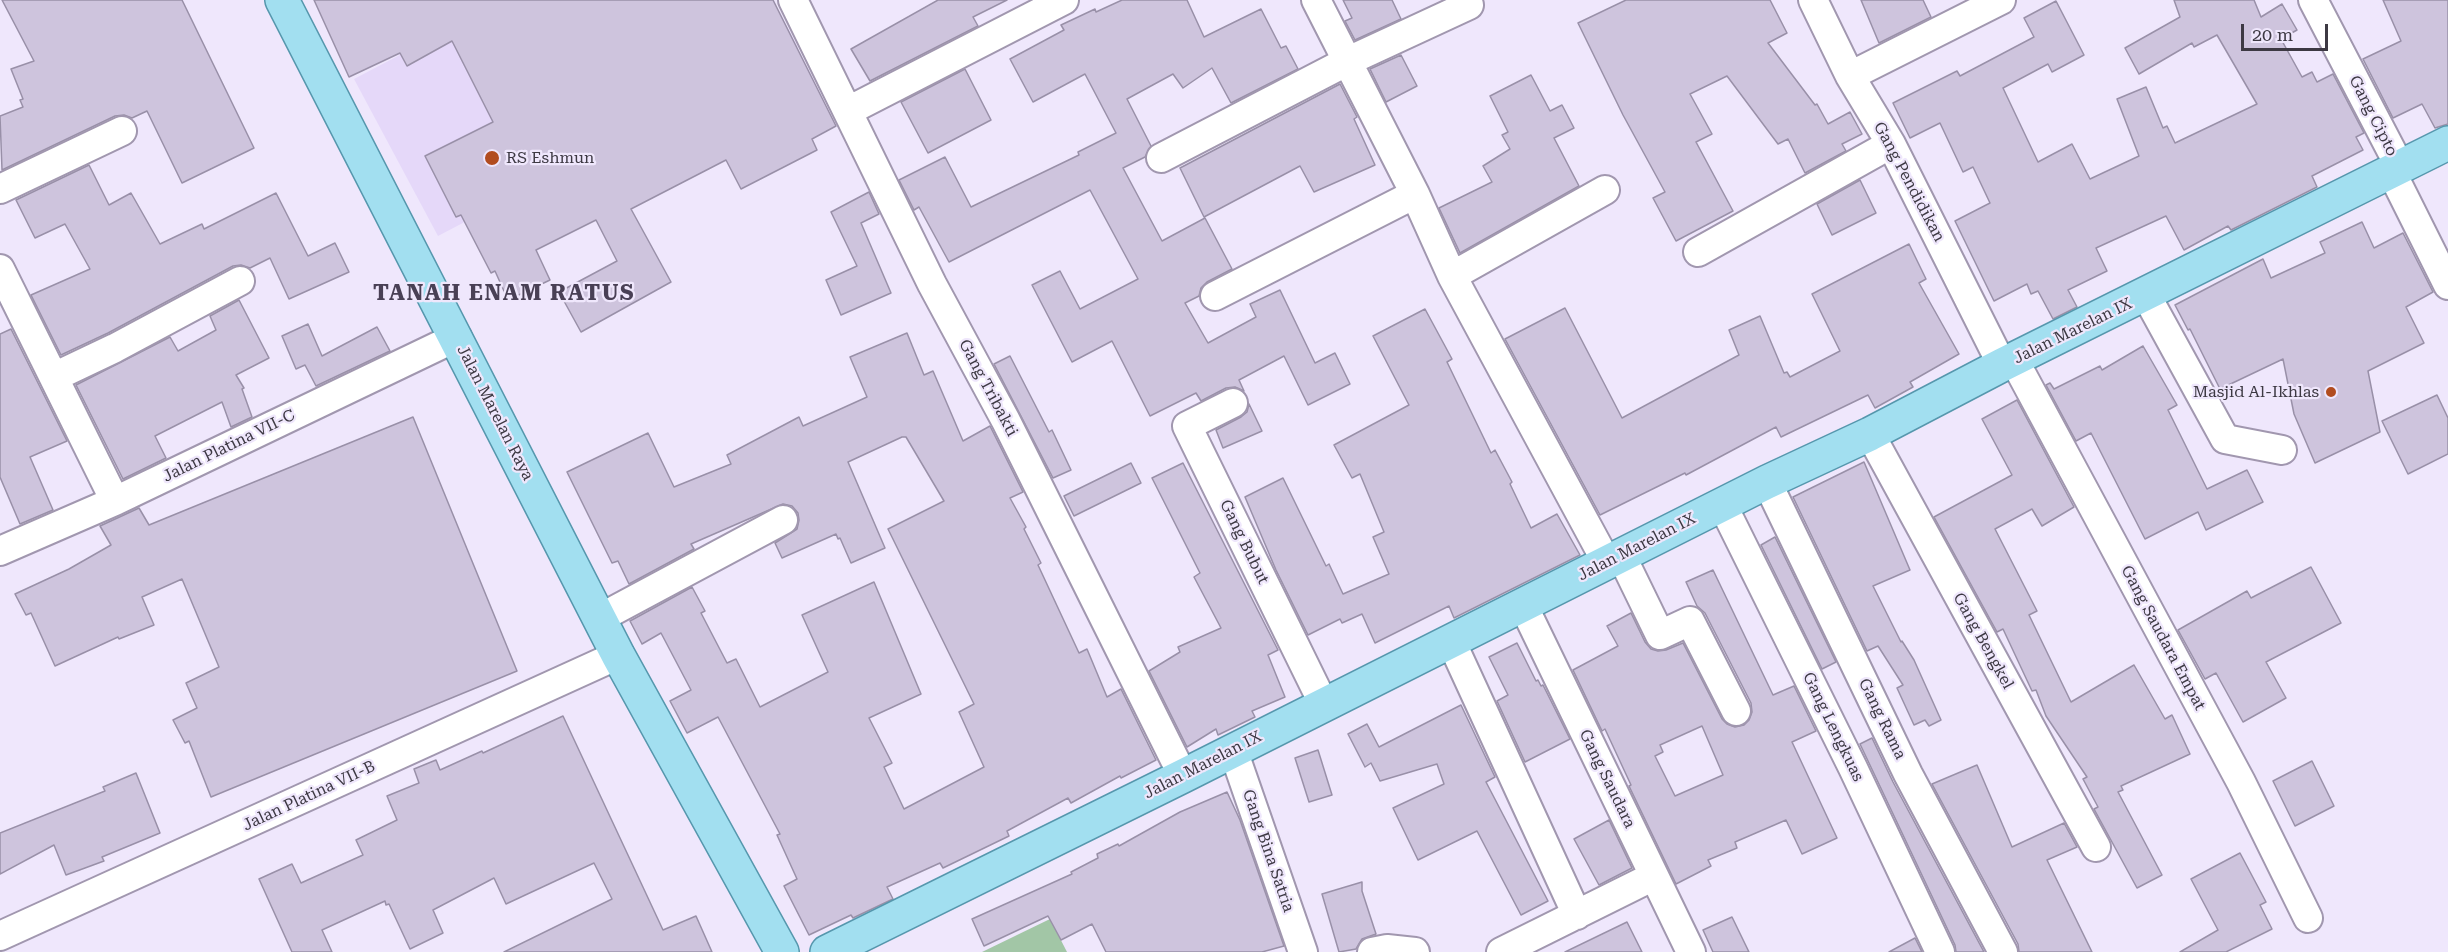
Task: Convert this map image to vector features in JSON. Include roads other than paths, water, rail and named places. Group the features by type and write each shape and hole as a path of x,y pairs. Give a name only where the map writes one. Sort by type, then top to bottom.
{"main road":[{"name":"Jalan Marelan Raya","path":"282,0 457,337 618,655 782,952"},
{"name":"Jalan Marelan IX","path":"827,952 1183,776 1722,504 1870,434 2448,142"},
{"name":"Jalan Marelan Raya","path":"712,825 762,952"}],"street":[{"name":"Gang Tribakti","path":"793,0 932,284 1006,421 1183,776"},
{"path":"848,111 1064,0"},
{"path":"1316,0 1415,194 1452,276 1614,559 1660,634 1690,621 1736,711"},
{"path":"1161,158 1346,62 1469,5 1466,0"},
{"name":"Gang Pendidikan","path":"1813,0 1850,76 1891,144 2008,363"},
{"path":"1850,76 2001,0"},
{"name":"Gang Cipto","path":"2313,0 2396,169 2448,285"},
{"path":"0,189 122,131"},
{"path":"1698,252 1891,144"},
{"path":"1452,276 1605,190"},
{"path":"1215,296 1415,194"},
{"path":"0,269 8,308 54,376 115,501"},
{"path":"54,376 115,348 240,281"},
{"path":"2146,295 2225,439 2282,450"},
{"name":"Jalan Platina VII-C","path":"0,551 115,501 457,337"},
{"name":"Gang Saudara Empat","path":"2008,363 2241,782 2308,918"},
{"name":"Gang Bubut","path":"1233,403 1187,426 1324,705"},
{"name":"Gang Bengkel","path":"1870,434 2096,847"},
{"name":"Gang Rama","path":"1767,482 1908,774 2003,952"},
{"name":"Gang Lengkuas","path":"1722,504 1839,739 1940,952"},
{"path":"600,618 783,520"},
{"name":"Gang Saudara","path":"1523,605 1691,952"},
{"path":"1451,641 1576,915"},
{"name":"Jalan Platina VII-B","path":"0,936 618,655"},
{"name":"Gang Bina Satria","path":"1233,750 1303,952"},
{"path":"1501,952 1654,876"},
{"path":"1372,952 1395,949 1415,952"}],"place":[{"name":"RS Eshmun","path":"492,158"},
{"name":"Masjid Al-Ikhlas","path":"2331,392"}],"district":[{"name":"TANAH ENAM RATUS","path":"504,294"}]}
